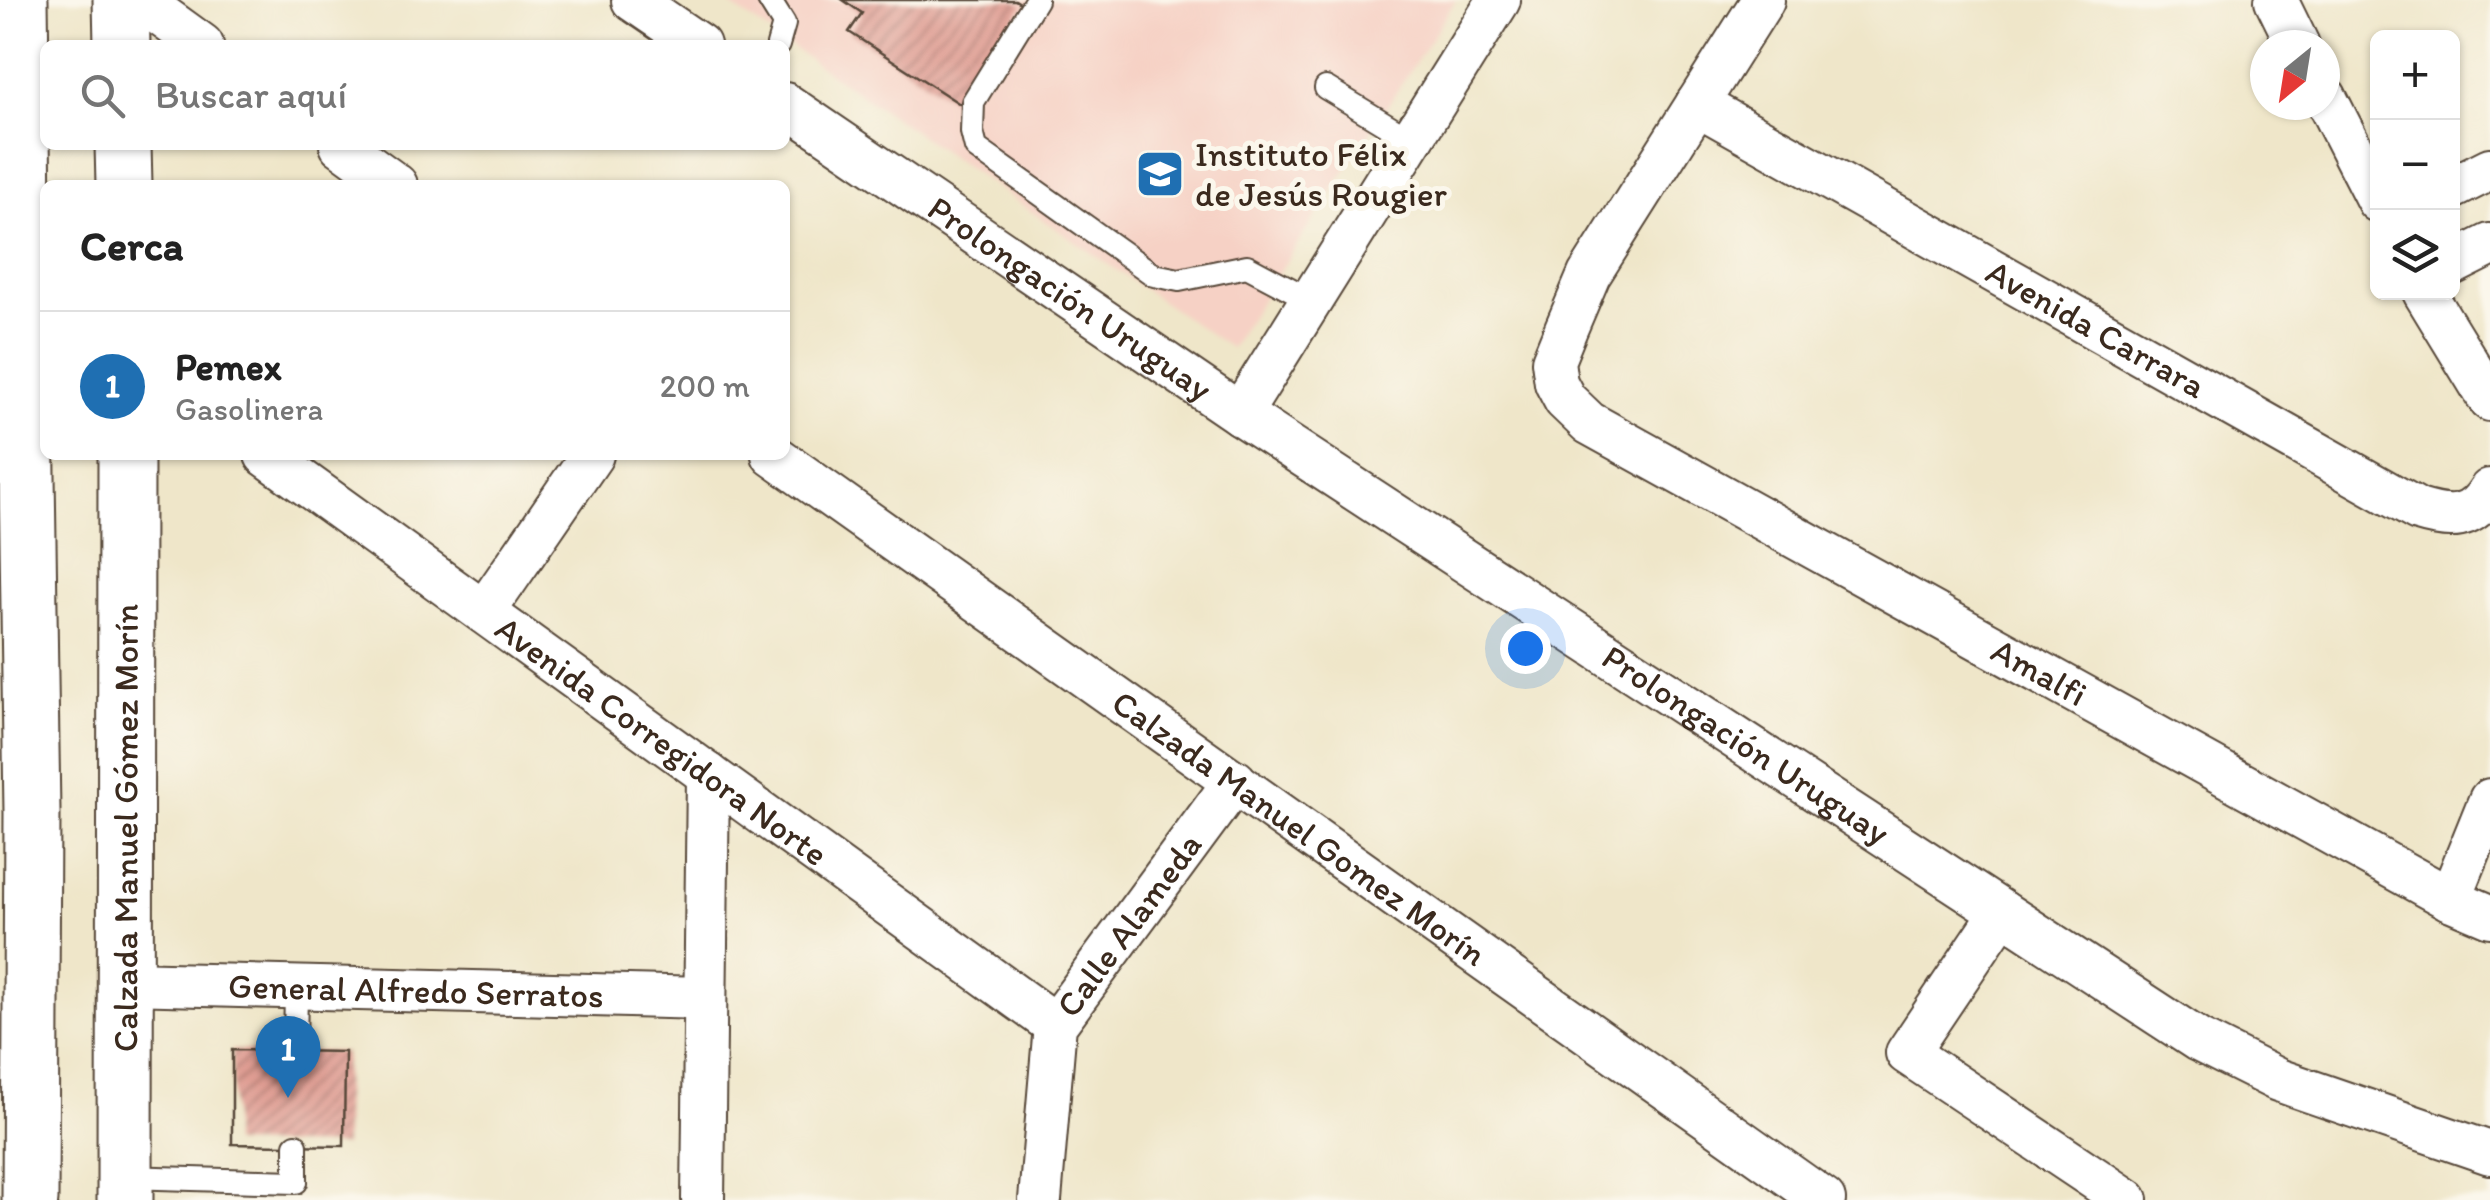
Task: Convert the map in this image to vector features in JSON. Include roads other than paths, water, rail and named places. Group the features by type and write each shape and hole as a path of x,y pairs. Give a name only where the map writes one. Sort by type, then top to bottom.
{"main road":[{"path":"20,0 34,257 12,318 14,1138 30,1200"},
{"path":"121,0 122,40"},
{"path":"123,150 124,180"},
{"name":"Calzada Manuel Gómez Morín","path":"125,1188 126,460"}],"street":[{"path":"140,0 195,40"},
{"path":"634,0 692,40"},
{"path":"1240,414 1500,0"},
{"path":"1697,104 1764,0"},
{"path":"2276,0 2291,30"},
{"name":"Amalfi","path":"1697,104 1589,275 1554,361 1556,383 1565,400 1588,423 2450,899 2490,916"},
{"name":"Avenida Carrara","path":"1697,104 2418,510 2458,518 2472,512 2490,490"},
{"name":"Prolongación Uruguay","path":"790,107 1240,414 2198,1040 2278,1080 2490,1152"},
{"path":"2337,120 2370,184"},
{"path":"348,150 389,180"},
{"path":"2460,184 2490,169"},
{"path":"2460,260 2490,244"},
{"path":"2429,300 2490,400"},
{"name":"Avenida Corregidora Norte","path":"273,460 1056,1025"},
{"path":"484,612 589,460"},
{"name":"Calzada Manuel Gomez Morín","path":"779,460 1824,1200"},
{"path":"702,1200 708,774"},
{"name":"Calle Alameda","path":"1040,1200 1056,1025 1234,782"},
{"path":"2450,899 2490,800"},
{"path":"2002,912 1907,1053 2127,1200"},
{"name":"General Alfredo Serratos","path":"128,982 704,998"}],"lane":[{"path":"769,0 784,24 779,40"},
{"path":"1036,0 973,102 976,148 1154,275 1180,280 1247,266 1312,300"},
{"path":"1326,88 1412,140"},
{"path":"295,1051 296,987"},
{"path":"125,1188 296,1182 296,1145"}],"place":[{"name":"Instituto Félix de Jesús Rougier","path":"1160,174"},
{"name":"Pemex","path":"288,1098"}]}
